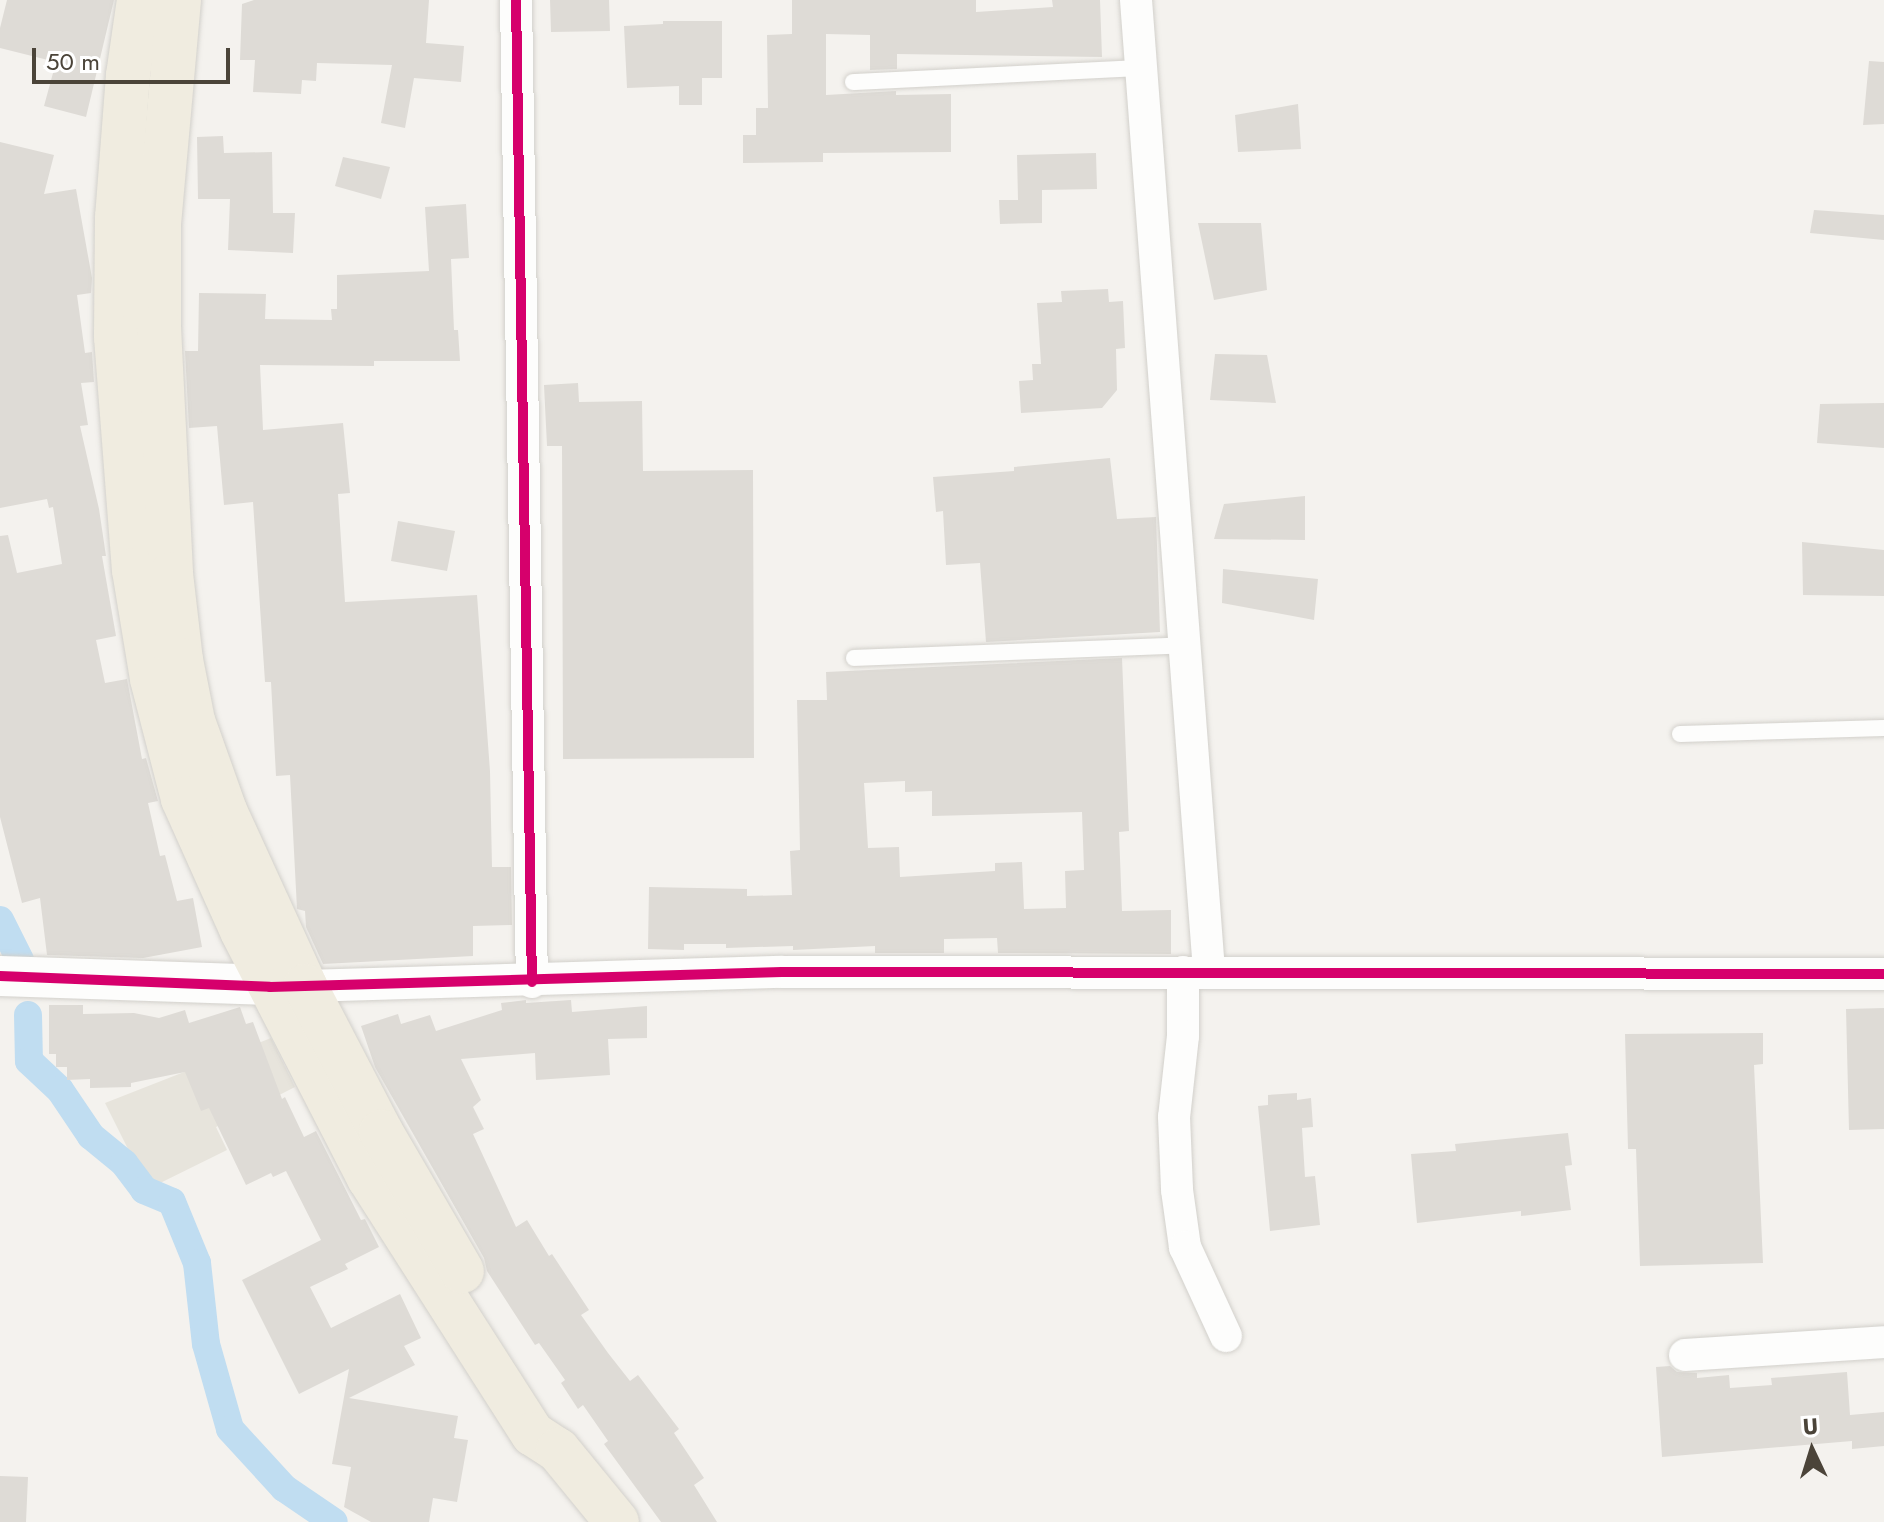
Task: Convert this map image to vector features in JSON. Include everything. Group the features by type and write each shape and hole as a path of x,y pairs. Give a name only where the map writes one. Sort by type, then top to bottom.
{"highway":[{"path":"139,0 128,75 117,217 116,337 134,570 152,679 183,799 288,987 381,1132 550,1423 558,1450 617,1522"},
{"path":"179,0 159,222 159,327 171,574 181,660 193,721 288,987"}],"street":[{"path":"516,0 532,982"},
{"path":"1136,0 1185,645 1196,972 1183,1036 1174,1117 1177,1190 1189,1261 1226,1336"},
{"path":"0,976 288,987 532,982 782,972 1884,974"},
{"path":"1685,1355 1884,1342"}],"lane":[{"path":"853,82 1142,68"},
{"path":"854,658 1185,645"},
{"path":"1680,734 1884,728"}],"shaded area":[{"path":"271,1038 295,1087 216,1127 227,1150 148,1189 105,1103"}],"building":[{"path":"7,0 114,0 86,117 44,106 56,62 0,48 0,28"},
{"path":"254,0 429,0 426,43 464,46 461,82 414,78 405,128 381,123 392,65 317,63 316,81 302,80 301,94 253,92 255,60 240,60 242,4"},
{"path":"550,0 609,0 610,31 551,32"},
{"path":"792,0 976,0 976,12 1053,7 1052,0 1100,0 1102,57 897,54 897,69 870,70 870,35 826,34 826,95 896,91 896,95 951,94 951,152 823,153 823,162 743,163 743,135 756,135 756,108 768,108 767,35 792,34"},
{"path":"663,21 722,21 722,78 702,78 702,105 679,105 679,86 627,88 624,26 663,24"},
{"path":"1869,61 1884,62 1884,124 1863,125"},
{"path":"1298,104 1301,149 1238,152 1235,115"},
{"path":"223,136 224,153 272,152 273,213 295,213 293,253 228,250 230,199 198,199 197,137"},
{"path":"0,142 54,155 44,194 76,189 92,278 91,293 77,295 85,353 92,352 94,382 81,383 88,425 80,426 99,509 106,556 102,556 116,636 96,640 105,683 127,679 142,759 146,758 158,801 148,803 160,856 165,855 177,901 193,898 202,947 143,958 47,955 40,898 22,903 0,817 0,536 8,535 17,573 62,564 53,507 49,508 47,499 0,508"},
{"path":"1096,153 1097,189 1042,190 1042,223 1000,224 999,200 1018,200 1017,155"},
{"path":"343,157 390,167 381,199 335,186"},
{"path":"466,204 469,258 451,259 454,330 458,330 460,361 374,361 374,366 260,365 263,430 343,423 350,493 338,494 345,602 477,595 490,771 492,867 511,867 512,925 473,926 473,956 323,964 306,927 305,911 297,909 290,775 276,776 271,682 265,682 253,502 224,505 217,426 189,428 185,351 198,351 199,293 266,294 265,319 332,320 331,309 337,309 337,275 429,271 425,207"},
{"path":"1814,210 1884,215 1884,240 1810,233"},
{"path":"1198,223 1261,223 1267,290 1214,300"},
{"path":"1108,289 1109,302 1123,301 1125,348 1116,349 1117,390 1102,408 1021,413 1019,381 1033,380 1032,364 1041,364 1037,303 1062,302 1061,291"},
{"path":"1215,354 1267,355 1276,403 1210,400"},
{"path":"578,383 579,402 642,401 643,471 753,470 754,758 563,759 562,446 547,446 544,385"},
{"path":"1884,403 1884,448 1817,443 1820,404"},
{"path":"1110,458 1117,519 1156,517 1160,632 986,642 980,563 946,565 943,511 936,512 933,477 1014,471 1014,467"},
{"path":"1305,496 1305,540 1214,539 1224,504"},
{"path":"398,521 455,531 447,571 391,561"},
{"path":"1802,542 1884,550 1884,596 1803,595"},
{"path":"1223,569 1318,579 1314,620 1222,603"},
{"path":"1122,658 1129,831 1119,832 1122,911 1171,910 1171,954 998,953 997,938 944,939 944,953 875,953 875,946 793,950 793,946 726,948 726,944 684,944 684,950 648,949 649,887 747,889 747,896 792,895 790,851 800,850 797,700 827,700 826,672","holes":["905,781 905,792 932,791 932,816 1082,812 1084,870 1065,871 1066,908 1024,909 1022,862 995,863 995,871 900,877 899,847 868,848 864,783"]},
{"path":"526,1000 526,1003 571,1000 572,1012 647,1006 647,1038 608,1039 610,1075 536,1080 535,1053 461,1059 481,1100 473,1107 484,1129 473,1134 516,1227 527,1220 589,1310 581,1315 608,1353 630,1381 638,1375 679,1429 674,1433 704,1478 694,1485 717,1522 661,1522 604,1444 608,1441 583,1405 578,1409 561,1383 565,1380 539,1343 535,1345 487,1271 484,1258 375,1067 361,1026 398,1014 401,1024 430,1015 436,1031 502,1010 501,1003"},
{"path":"49,1005 83,1005 83,1014 134,1013 159,1018 185,1010 189,1023 240,1007 246,1024 253,1022 282,1099 285,1097 304,1137 316,1131 361,1220 365,1219 379,1247 345,1264 348,1269 310,1287 331,1328 400,1294 421,1338 404,1346 415,1365 349,1398 458,1416 454,1438 468,1440 457,1502 433,1498 429,1522 371,1522 344,1507 351,1467 332,1464 349,1369 299,1394 242,1280 321,1240 286,1171 273,1177 271,1173 246,1185 209,1108 201,1111 185,1072 131,1083 131,1087 90,1088 90,1079 67,1080 67,1067 56,1067 56,1054 49,1054"},
{"path":"1884,1008 1884,1129 1849,1130 1846,1009"},
{"path":"1763,1033 1763,1064 1754,1065 1763,1263 1640,1266 1636,1149 1628,1149 1625,1034"},
{"path":"1297,1093 1297,1100 1311,1098 1313,1127 1302,1128 1305,1177 1315,1176 1320,1225 1270,1231 1258,1106 1268,1105 1268,1095"},
{"path":"1568,1133 1572,1165 1565,1166 1571,1210 1521,1216 1521,1211 1417,1223 1411,1154 1456,1151 1455,1144"},
{"path":"1670,1366 1677,1372 1697,1373 1697,1378 1729,1375 1730,1388 1772,1385 1771,1378 1847,1372 1850,1415 1884,1412 1884,1446 1852,1449 1852,1441 1662,1457 1656,1367"},
{"path":"0,1476 28,1477 26,1522 0,1522"}],"waterway":[{"path":"0,920 20,960"},
{"path":"28,1015 29,1061 60,1090 91,1136 124,1163 144,1190 172,1202 197,1263 206,1344 230,1429 284,1488 334,1522"}],"cycle path":[{"path":"516,0 532,982"},
{"path":"0,976 270,987 782,972 1884,974"}]}
